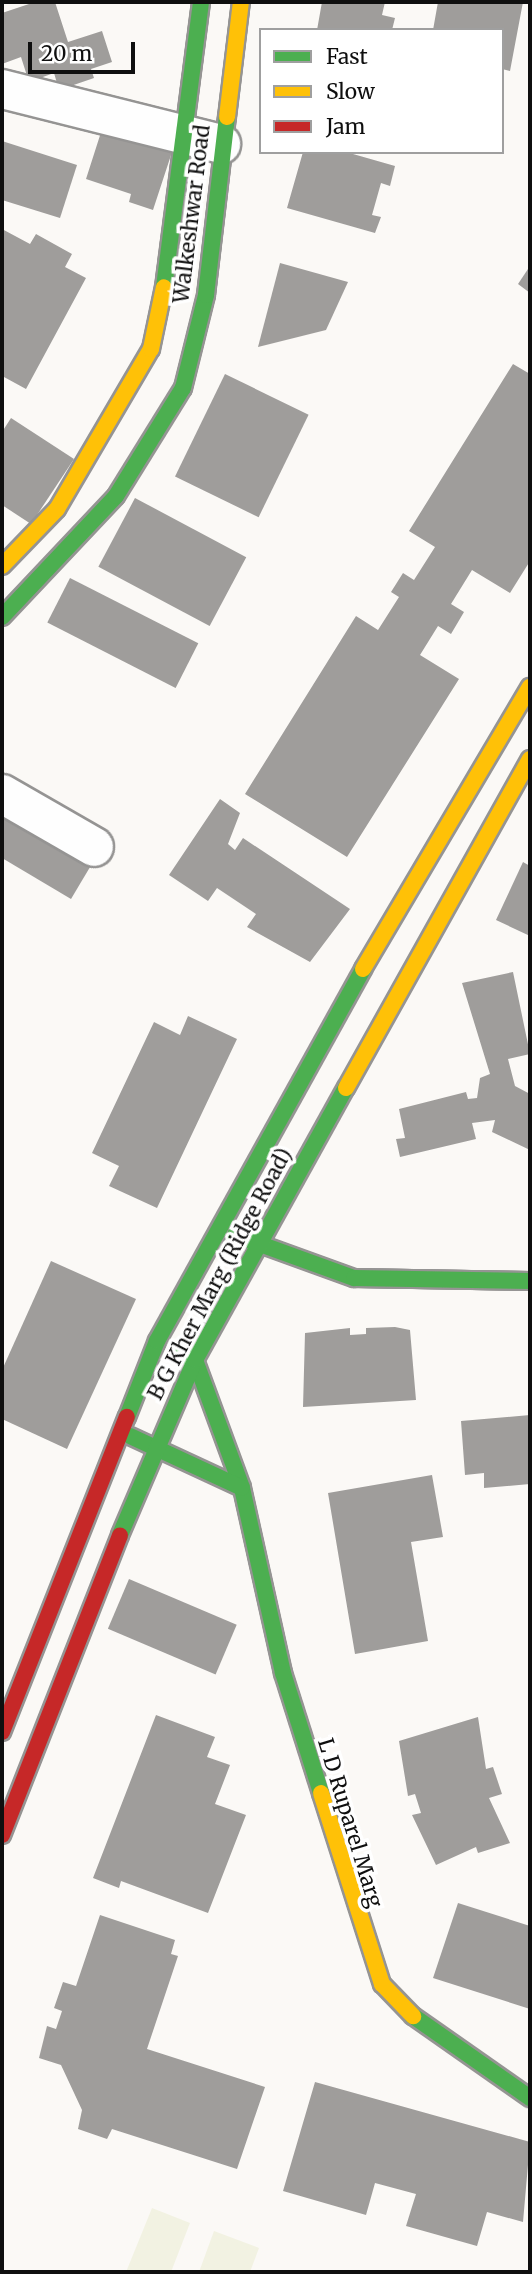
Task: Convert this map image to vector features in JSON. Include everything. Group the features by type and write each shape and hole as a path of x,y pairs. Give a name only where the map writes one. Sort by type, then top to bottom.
{"street":[{"name":"Walkeshwar Road","path":"2,617 116,496 183,388 206,295 201,2"},
{"name":"Walkeshwar Road","path":"2,566 57,509 151,349 203,140 241,2"},
{"path":"2,89 203,140"},
{"name":"B G Kher Marg (Ridge Road)","path":"2,1732 116,1432 157,1341 217,1228 530,687"},
{"name":"B G Kher Marg (Ridge Road)","path":"2,1835 155,1445 195,1360 530,759"},
{"path":"2,794 94,847"},
{"path":"217,1228 354,1278 530,1281"},
{"path":"157,1341 195,1360"},
{"name":"L D Ruparel Marg","path":"195,1360 242,1488 283,1673 382,1984 427,2031 530,2098"},
{"path":"116,1432 155,1445 242,1488"}],"green space":[{"path":"152,2208 190,2223 171,2272 126,2272"},
{"path":"214,2231 259,2248 250,2272 199,2272"}],"building":[{"path":"35,2 55,2 68,42 102,31 112,62 91,69 94,78 59,90 54,73 29,82 21,57 2,64 2,13"},
{"path":"322,2 385,2 382,15 395,18 392,28 317,28"},
{"path":"438,2 523,2 510,71 504,70 504,28 433,28"},
{"path":"103,126 173,149 153,210 129,202 131,194 86,179"},
{"path":"2,141 77,165 60,218 2,200"},
{"path":"302,154 353,154 395,166 390,186 381,183 372,215 381,217 375,233 287,208"},
{"path":"2,229 30,244 36,234 72,254 65,267 86,278 26,389 4,377 2,382"},
{"path":"280,263 348,282 326,330 258,347"},
{"path":"530,266 530,293 518,284"},
{"path":"513,364 530,374 530,561 510,593 472,570 451,604 464,612 451,634 438,626 420,655 459,679 347,857 245,794 356,616 378,630 399,597 391,592 403,573 414,580 435,547 409,531"},
{"path":"225,374 309,415 259,517 175,476"},
{"path":"11,418 74,459 31,524 2,505 2,432"},
{"path":"135,498 246,557 210,626 98,567"},
{"path":"70,578 198,643 176,688 47,623"},
{"path":"220,799 240,813 228,844 235,850 243,838 350,909 310,962 247,927 256,914 217,888 208,901 169,875"},
{"path":"2,801 96,857 71,899 2,858"},
{"path":"523,862 530,866 530,936 496,920"},
{"path":"513,972 530,1054 508,1059 515,1086 530,1094 530,1150 492,1132 495,1120 472,1123 476,1139 400,1157 396,1139 405,1138 399,1109 466,1092 468,1099 477,1098 480,1078 490,1074 462,983"},
{"path":"188,1016 237,1039 157,1208 109,1186 119,1166 92,1153 154,1022 180,1035"},
{"path":"51,1261 136,1299 67,1449 2,1419 2,1370"},
{"path":"395,1327 410,1330 416,1400 303,1407 305,1333 350,1328 350,1335 366,1334 366,1328"},
{"path":"530,1415 530,1484 484,1488 484,1473 465,1475 461,1421"},
{"path":"432,1475 443,1537 411,1542 428,1641 355,1654 328,1493"},
{"path":"129,1579 237,1625 216,1674 108,1629"},
{"path":"156,1715 215,1737 207,1757 230,1765 215,1804 246,1815 208,1913 121,1881 119,1888 93,1878"},
{"path":"478,1717 486,1769 493,1767 502,1794 489,1798 510,1843 478,1853 476,1847 436,1865 412,1815 421,1813 415,1794 408,1796 399,1741"},
{"path":"458,1903 530,1926 530,2009 433,1978"},
{"path":"100,1915 175,1940 171,1954 178,1956 147,2049 265,2087 237,2169 112,2129 107,2139 78,2129 82,2110 61,2065 39,2058 47,2026 56,2029 62,2011 54,2008 63,1982 76,1986"},
{"path":"315,2082 530,2142 523,2222 487,2212 477,2246 406,2226 416,2194 375,2183 366,2215 283,2191"}],"traffic: fast":[{"path":"164,287 201,2"},
{"path":"2,617 116,496 183,388 206,295 227,117"},
{"path":"127,1417 157,1341 363,969"},
{"path":"120,1535 195,1360 346,1088"},
{"path":"235,1235 354,1278 530,1281"},
{"path":"181,1353 195,1360 242,1488 283,1673 321,1793"},
{"path":"130,1436 242,1488"},
{"path":"413,2016 530,2098"}],"traffic: slow":[{"path":"227,117 241,2"},
{"path":"2,566 57,509 151,349 164,287"},
{"path":"363,969 530,687"},
{"path":"346,1088 530,759"},
{"path":"321,1793 382,1984 413,2016"}],"traffic: jam":[{"path":"2,1732 127,1417"},
{"path":"2,1835 120,1535"}]}
